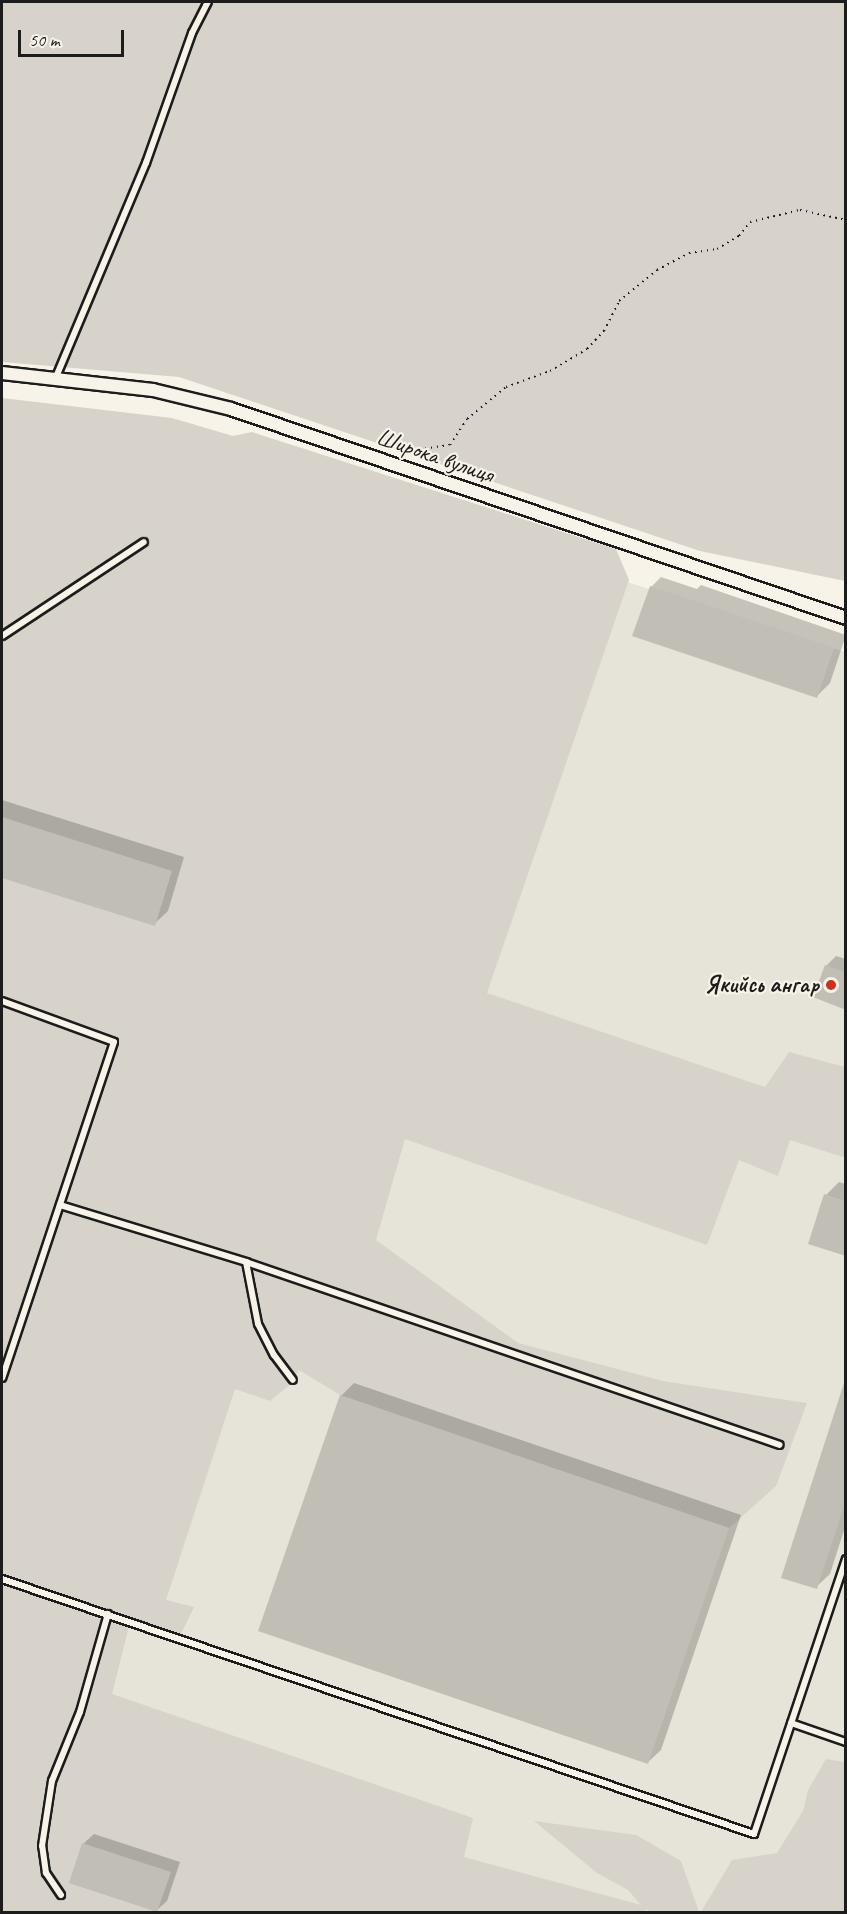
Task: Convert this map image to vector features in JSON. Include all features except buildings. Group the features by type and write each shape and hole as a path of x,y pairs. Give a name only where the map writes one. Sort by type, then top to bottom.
{"street":[{"name":"Широка вулиця","path":"2,373 56,377 153,390 231,409 846,618"}],"lane":[{"path":"56,377 146,163 192,33 208,2"},
{"path":"2,636 144,542"},
{"path":"2,1001 114,1042 2,1378"},
{"path":"60,1205 246,1262 780,1445"},
{"path":"246,1262 258,1324 274,1356 293,1380"},
{"path":"2,1579 754,1834 846,1559"},
{"path":"61,1895 46,1873 42,1846 52,1781 80,1712 108,1614"},
{"path":"791,1723 846,1742"}],"path":[{"path":"394,453 450,445 467,419 506,387 550,371 587,348 604,331 620,301 657,270 689,253 717,249 739,236 750,222 800,210 846,220"}],"shaded area":[{"path":"2,2 845,2 845,581 700,551 179,377 2,362"},
{"path":"2,398 172,418 233,436 252,432 616,549 629,580 487,993 765,1087 789,1052 845,1067 846,1158 790,1140 778,1176 739,1160 707,1245 405,1139 376,1240 518,1343 663,1381 807,1403 776,1486 729,1528 340,1395 299,1370 290,1385 270,1401 235,1389 166,1600 194,1607 179,1638 130,1622 112,1694 473,1818 464,1857 641,1905 628,1890 597,1873 534,1821 636,1835 681,1861 699,1912 650,1912 646,1909 645,1912 2,1912"},
{"path":"182,439 845,652 845,1912 2,1912 2,573"},
{"path":"826,1759 845,1762 845,1912 701,1912 732,1860 777,1853 803,1811 808,1790"}],"place":[{"name":"Якийсь ангар","path":"831,985"}]}
